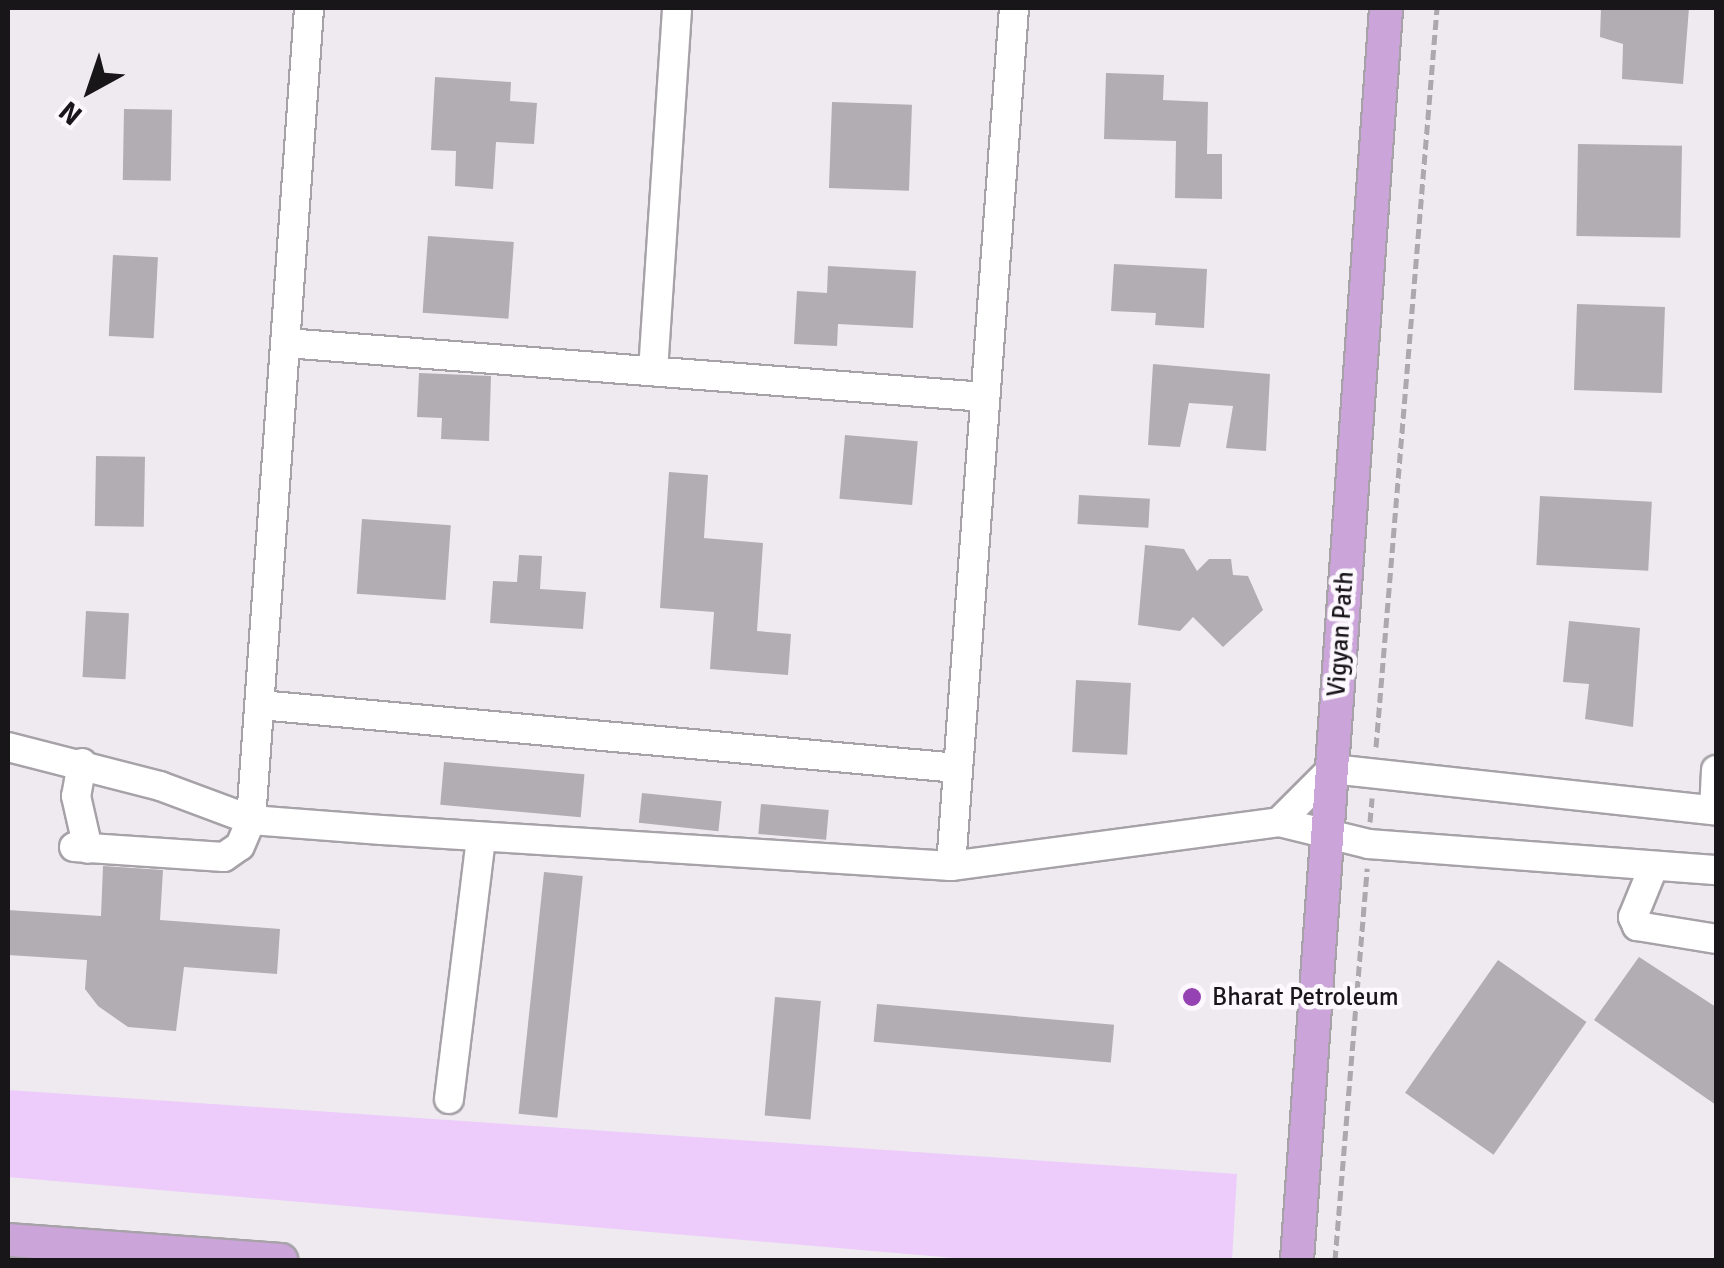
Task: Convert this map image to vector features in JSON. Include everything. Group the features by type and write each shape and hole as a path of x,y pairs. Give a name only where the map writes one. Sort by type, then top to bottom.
{"main road":[{"name":"Vigyan Path","path":"1297,1260 1386,8"},
{"path":"8,1240 281,1260"}],"street":[{"path":"82,763 76,796 81,848 224,858 240,846 252,820 309,8"},
{"path":"653,372 677,8"},
{"path":"951,866 1014,8"},
{"path":"286,343 985,397"},
{"path":"260,705 956,768"},
{"path":"8,747 82,763 252,820 951,866 1279,822 1325,837 1368,844 1716,870"},
{"path":"1279,822 1332,769 1715,811 1716,770"},
{"path":"449,1099 481,836"},
{"path":"1652,868 1633,917 1638,926 1716,939"}],"path":[{"path":"1335,1260 1437,8"}],"shaded area":[{"path":"8,1090 1237,1174 1232,1260 978,1260 8,1177"}],"building":[{"path":"1601,8 1689,8 1683,84 1622,79 1623,44 1600,37"},
{"path":"1106,73 1164,75 1163,100 1208,102 1207,154 1222,154 1222,199 1175,198 1176,141 1104,139"},
{"path":"435,77 511,82 510,101 537,103 534,144 496,142 493,189 455,186 456,151 431,150"},
{"path":"832,102 912,105 909,191 829,188"},
{"path":"124,109 172,110 171,181 123,180"},
{"path":"1578,144 1682,146 1680,238 1576,236"},
{"path":"428,236 514,242 508,319 423,313"},
{"path":"113,255 158,257 154,338 109,336"},
{"path":"1114,264 1207,269 1204,328 1155,325 1156,313 1111,311"},
{"path":"828,266 916,271 913,328 838,324 837,346 794,344 797,291 827,293"},
{"path":"1577,304 1665,307 1662,393 1574,390"},
{"path":"1153,364 1270,374 1266,451 1226,448 1233,406 1189,403 1180,447 1148,445"},
{"path":"419,373 491,376 489,441 441,439 442,418 417,417"},
{"path":"845,435 918,441 912,505 839,499"},
{"path":"96,456 145,457 144,527 95,526"},
{"path":"669,472 708,475 704,538 763,543 757,631 791,634 788,675 710,669 714,612 660,608"},
{"path":"1079,495 1150,499 1148,528 1077,524"},
{"path":"1540,496 1652,502 1648,571 1536,565"},
{"path":"362,519 451,525 446,600 357,594"},
{"path":"1145,545 1184,549 1197,571 1209,559 1231,559 1233,575 1248,576 1263,610 1223,647 1193,617 1180,631 1138,625"},
{"path":"519,555 542,556 540,589 586,592 583,629 490,623 493,581 517,582"},
{"path":"86,611 129,613 125,679 83,677"},
{"path":"1569,621 1640,628 1633,727 1585,719 1589,684 1563,682"},
{"path":"1076,680 1131,683 1127,755 1072,752"},
{"path":"444,762 584,774 581,817 440,805"},
{"path":"642,793 722,801 718,831 639,823"},
{"path":"761,804 829,810 826,840 758,834"},
{"path":"103,866 163,870 160,920 280,929 277,974 184,967 176,1031 128,1027 98,1006 85,989 87,960 8,955 8,910 101,916"},
{"path":"544,872 583,876 557,1118 519,1114"},
{"path":"1639,957 1716,1007 1716,1105 1594,1020"},
{"path":"1498,960 1586,1022 1494,1155 1405,1093"},
{"path":"775,997 821,1001 810,1120 765,1116"},
{"path":"877,1004 1114,1025 1111,1063 874,1042"}],"place":[{"name":"Bharat Petroleum","path":"1192,997"}]}
